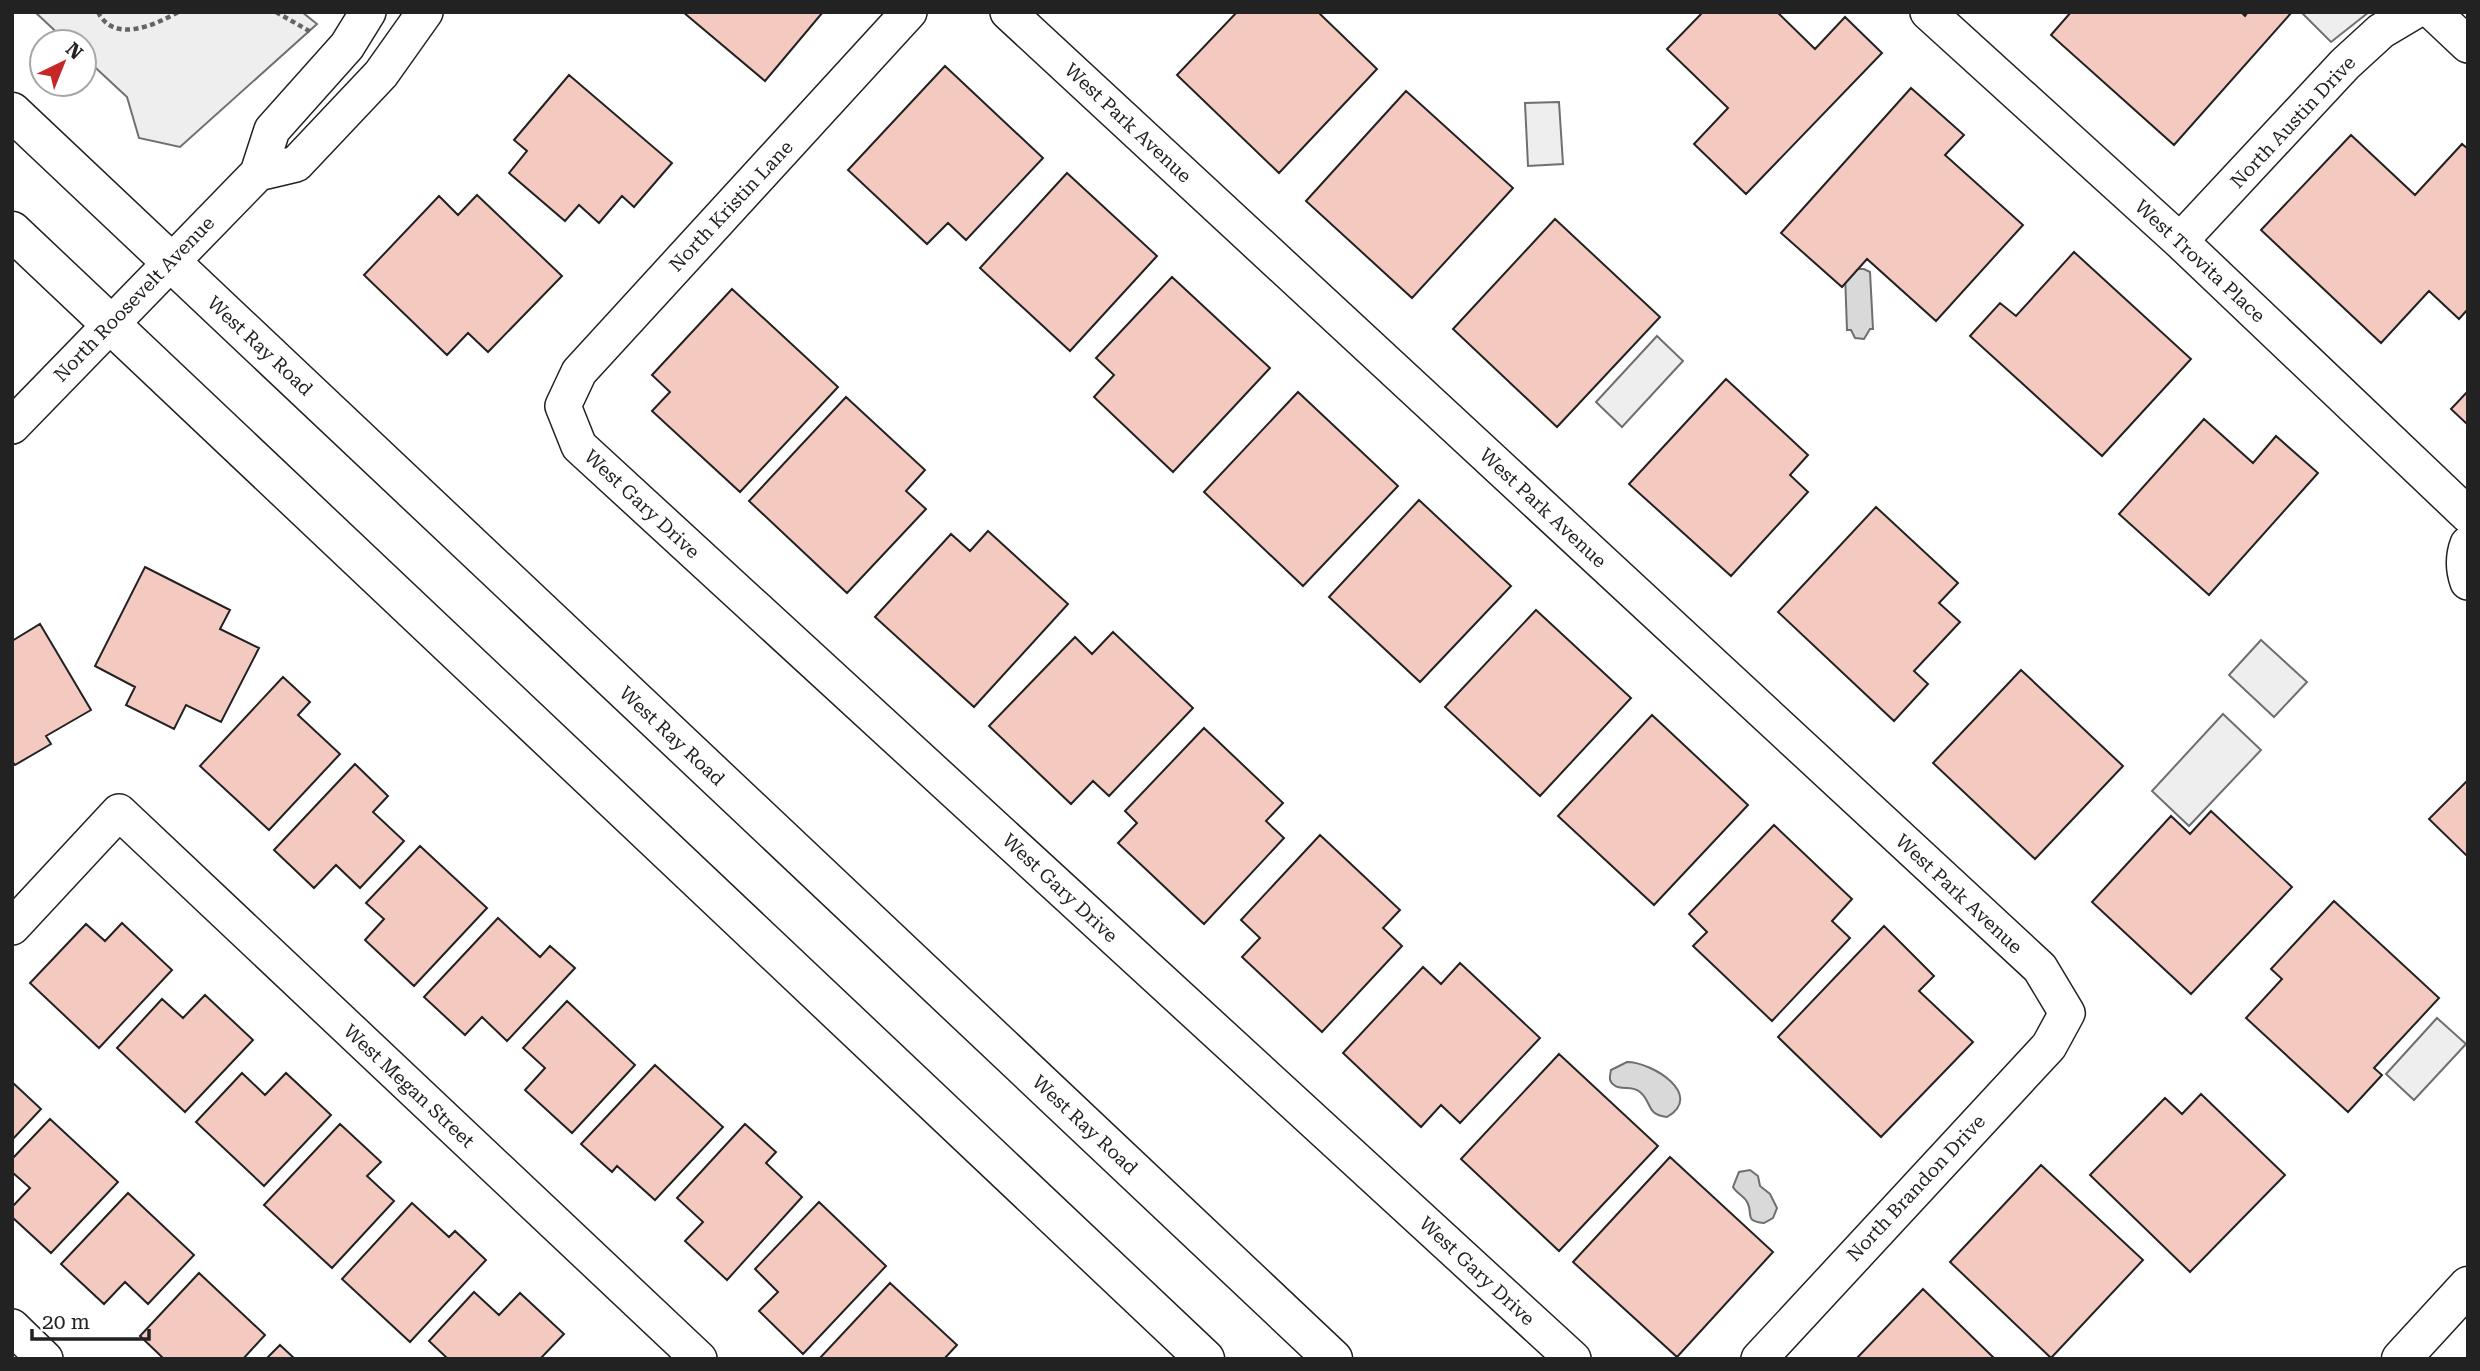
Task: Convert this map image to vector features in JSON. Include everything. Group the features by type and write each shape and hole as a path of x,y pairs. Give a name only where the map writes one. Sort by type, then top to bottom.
{"main road":[{"name":"West Ray Road","path":"12,112 1333,1359"},
{"path":"12,231 1205,1359"},
{"path":"2401,1359 2468,1286"}],"street":[{"name":"North Roosevelt Avenue","path":"12,426 258,173 272,130 347,46 368,12"},
{"path":"258,173 296,164 381,74 425,12"},
{"name":"North Kristin Lane","path":"563,406 579,372 909,12"},
{"name":"West Park Avenue","path":"1008,12 2040,968 2067,1013"},
{"name":"West Trovita Place","path":"1928,12 2180,241 2468,515"},
{"name":"North Austin Drive","path":"2180,241 2345,64 2381,31 2413,12"},
{"path":"2433,12 2468,45"},
{"name":"West Gary Drive","path":"563,406 579,446 1573,1359"},
{"path":"2468,544 2464,555 2464,572 2468,582"},
{"name":"West Megan Street","path":"12,927 120,812 699,1359"},
{"name":"North Brandon Drive","path":"1759,1359 2049,1046 2067,1013"},
{"path":"12,1327 45,1359"}],"path":[{"path":"98,12 103,22 116,29 155,25 178,12"}],"shaded area":[{"path":"35,12 302,12 317,24 180,147 139,138 127,97 98,70 98,28 52,28"},
{"path":"2301,12 2369,12 2331,42"},
{"path":"1559,102 1563,164 1528,166 1525,103"},
{"path":"1849,269 1864,269 1870,272 1873,329 1870,329 1864,339 1855,338 1851,330 1847,330 1845,274"},
{"path":"1657,336 1683,361 1622,427 1596,402"},
{"path":"2261,640 2307,682 2274,717 2229,675"},
{"path":"2223,714 2261,750 2189,826 2152,791"},
{"path":"2437,1018 2466,1044 2414,1100 2386,1074"},
{"path":"1627,1062 1637,1063 1661,1074 1678,1090 1680,1099 1677,1108 1667,1117 1652,1111 1640,1092 1617,1087 1612,1083 1611,1070"},
{"path":"1750,1170 1758,1176 1760,1186 1770,1194 1777,1208 1773,1218 1764,1223 1751,1219 1747,1202 1733,1187 1739,1172"}],"building":[{"path":"683,12 823,12 765,81"},
{"path":"1237,12 1318,12 1377,69 1279,173 1177,75"},
{"path":"1703,12 1777,12 1815,49 1845,17 1882,53 1746,194 1694,144 1728,108 1667,49"},
{"path":"2071,12 2241,12 2245,16 2248,12 2292,12 2174,145 2051,35"},
{"path":"945,66 1043,158 966,240 948,223 927,244 848,170"},
{"path":"569,75 672,163 634,207 622,196 599,223 579,205 565,221 509,173 527,151 514,140"},
{"path":"1911,88 1964,135 1945,155 2023,225 1936,321 1867,259 1842,287 1781,233"},
{"path":"1406,91 1513,188 1412,298 1306,201"},
{"path":"2351,135 2415,195 2462,144 2468,149 2468,309 2459,319 2429,291 2381,343 2261,230"},
{"path":"1067,173 1157,256 1070,351 980,268"},
{"path":"477,195 562,276 488,352 468,333 447,355 364,275 439,196 458,215"},
{"path":"1555,219 1660,317 1557,427 1453,329"},
{"path":"2074,252 2191,359 2102,456 1970,336 2000,303 2016,316"},
{"path":"1172,277 1270,368 1173,472 1094,397 1114,375 1096,358"},
{"path":"732,289 838,387 740,492 652,411 670,392 652,375"},
{"path":"1726,379 1808,455 1790,475 1808,492 1731,576 1629,484"},
{"path":"2468,391 2468,425 2451,409"},
{"path":"1298,392 1398,486 1303,586 1204,492"},
{"path":"846,397 925,470 906,491 926,509 847,593 749,501"},
{"path":"2204,419 2253,463 2276,436 2318,473 2209,595 2119,514"},
{"path":"1419,500 1511,586 1420,682 1329,597"},
{"path":"1876,507 1958,583 1939,603 1960,622 1914,671 1928,684 1894,721 1778,612"},
{"path":"988,531 1068,604 974,707 875,617 951,534 970,551"},
{"path":"145,567 230,610 220,629 259,648 221,722 186,705 174,729 126,705 135,687 95,666"},
{"path":"1536,610 1631,698 1540,796 1445,707"},
{"path":"40,624 91,710 46,736 51,744 15,765 12,761 12,641"},
{"path":"1113,632 1193,708 1109,796 1093,781 1071,804 989,726 1075,637 1092,654"},
{"path":"2021,670 2123,766 2035,859 1933,763"},
{"path":"283,677 310,702 298,715 340,754 269,830 200,766"},
{"path":"1652,715 1748,805 1654,905 1558,816"},
{"path":"1204,728 1283,803 1266,821 1284,838 1204,924 1118,843 1137,823 1125,811"},
{"path":"355,764 388,796 373,812 404,841 360,888 336,865 314,888 274,850"},
{"path":"2468,780 2468,857 2429,819"},
{"path":"2211,811 2292,887 2191,994 2092,902 2171,816 2190,834"},
{"path":"1774,825 1852,899 1832,921 1850,938 1772,1021 1693,946 1707,932 1689,914"},
{"path":"1320,835 1400,910 1383,928 1402,946 1322,1032 1242,957 1260,938 1241,920"},
{"path":"420,846 487,908 414,986 365,940 384,919 366,903"},
{"path":"2334,901 2439,998 2374,1068 2382,1075 2348,1112 2246,1018 2282,979 2271,969"},
{"path":"498,918 540,957 550,946 575,968 507,1041 482,1017 465,1035 424,997"},
{"path":"122,923 172,970 99,1048 30,983 86,924 105,941"},
{"path":"1884,926 1934,976 1919,991 1973,1042 1881,1137 1778,1037"},
{"path":"1460,963 1540,1038 1460,1123 1441,1105 1421,1127 1343,1053 1423,967 1441,984"},
{"path":"205,995 253,1040 185,1112 117,1048 162,999 183,1018"},
{"path":"567,1001 635,1065 572,1133 525,1090 545,1068 523,1048"},
{"path":"1559,1054 1658,1146 1559,1251 1461,1159"},
{"path":"655,1065 723,1127 655,1200 617,1166 612,1172 581,1144"},
{"path":"242,1073 265,1095 286,1073 331,1115 264,1186 196,1122"},
{"path":"12,1082 41,1109 12,1140"},
{"path":"2201,1094 2285,1175 2190,1272 2090,1175 2165,1098 2182,1114"},
{"path":"50,1119 118,1182 51,1253 12,1217 12,1207 30,1188 12,1172 12,1159"},
{"path":"340,1124 381,1162 367,1176 394,1201 332,1268 264,1205"},
{"path":"745,1124 776,1152 766,1163 802,1197 727,1280 685,1241 703,1222 677,1198"},
{"path":"1670,1157 1773,1252 1677,1357 1573,1262"},
{"path":"2041,1165 2143,1260 2051,1358 1950,1262"},
{"path":"128,1193 194,1255 148,1304 125,1282 104,1304 61,1264"},
{"path":"819,1202 886,1266 803,1354 759,1311 778,1292 755,1269"},
{"path":"412,1203 449,1237 455,1231 486,1260 410,1342 342,1279"},
{"path":"199,1273 265,1335 243,1359 164,1359 140,1336"},
{"path":"890,1283 957,1345 944,1359 819,1359"},
{"path":"1923,1289 1995,1359 1856,1359"},
{"path":"474,1292 499,1315 520,1293 564,1334 540,1359 448,1359 429,1341"},
{"path":"280,1345 295,1359 266,1359"}]}
